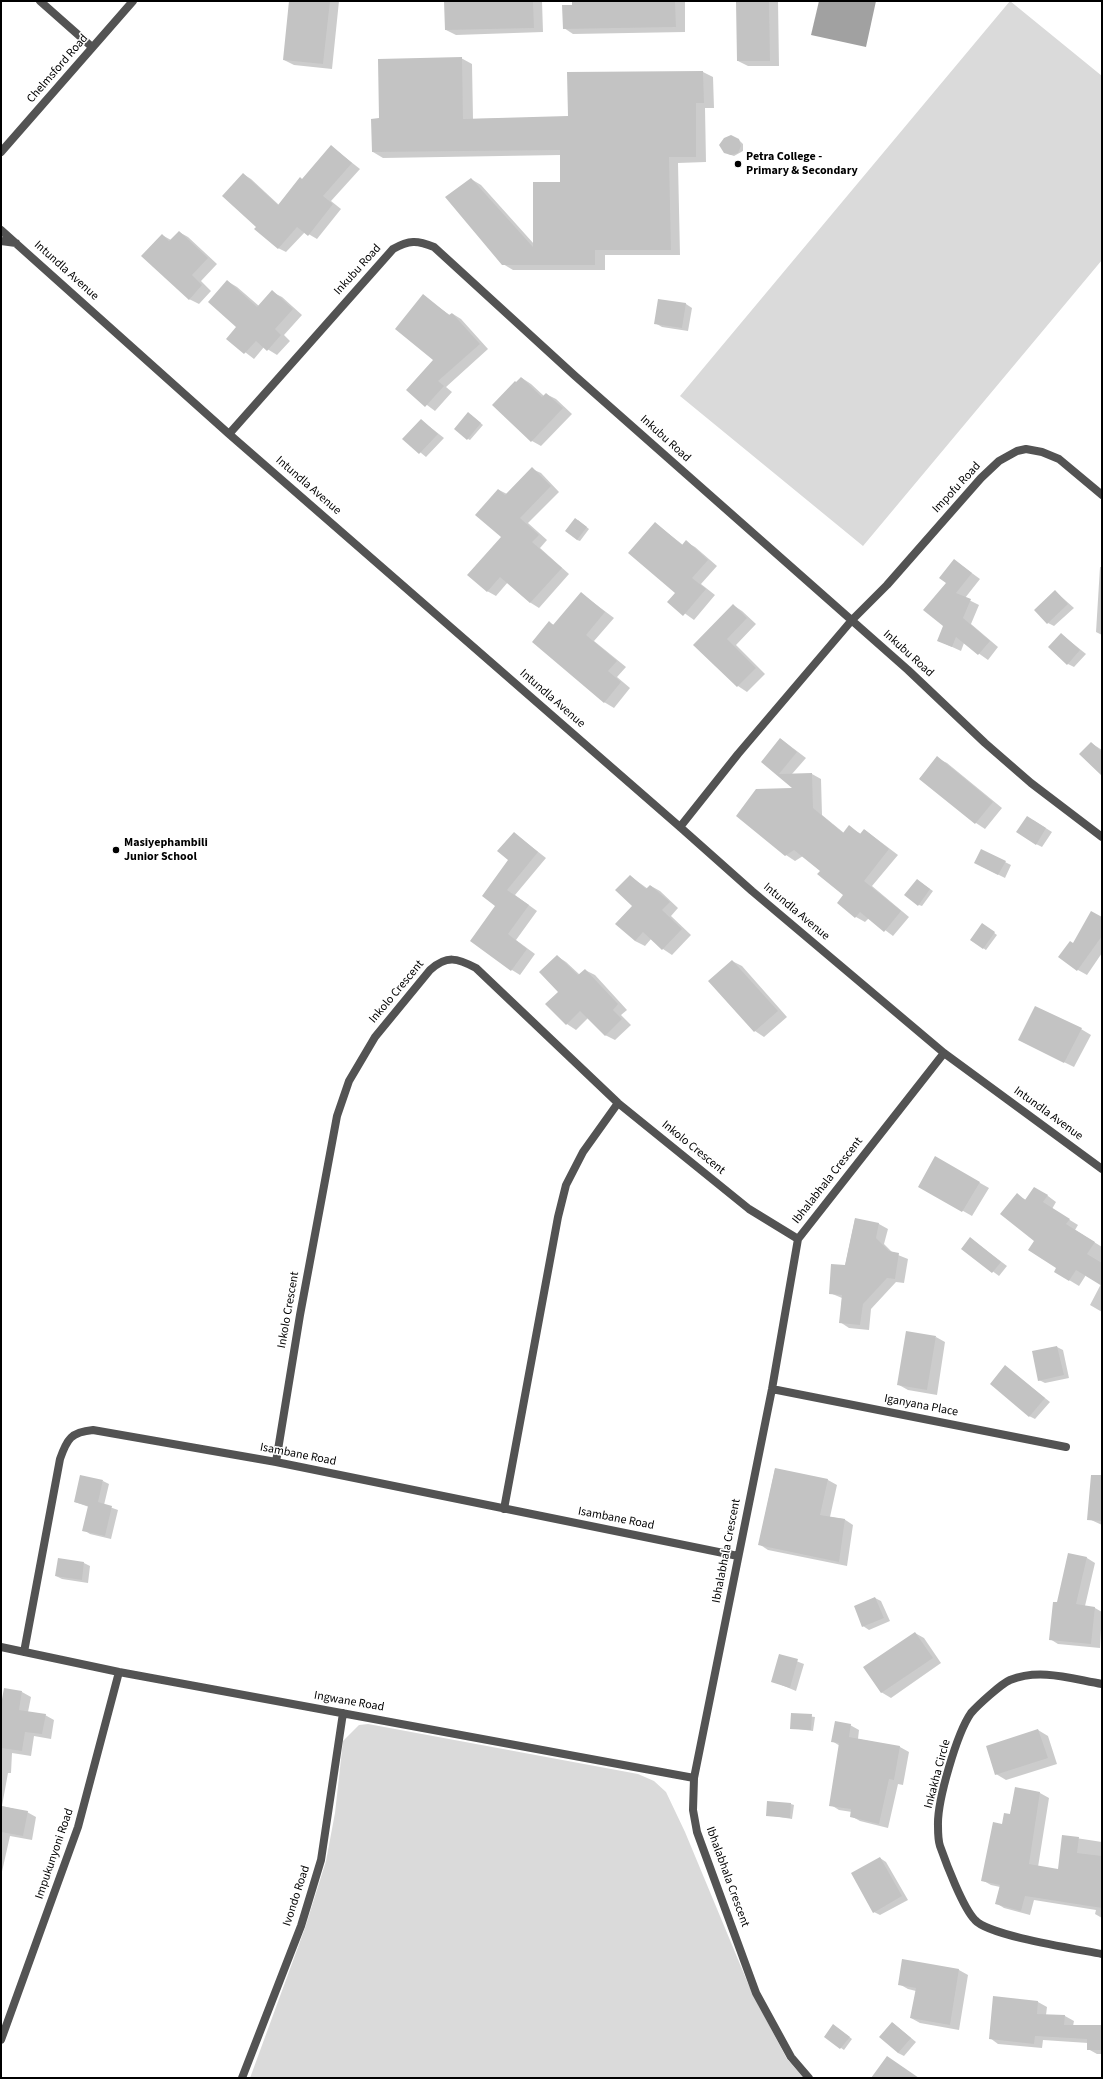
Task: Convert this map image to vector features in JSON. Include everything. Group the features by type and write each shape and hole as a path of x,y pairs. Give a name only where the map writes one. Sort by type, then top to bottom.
{"street":[{"path":"40,1 92,47"},
{"name":"Chelmsford Road","path":"1,152 133,1"},
{"name":"Intundla Avenue","path":"1,230 229,434 752,891 944,1053 1102,1169"},
{"path":"1,241 16,243"},
{"name":"Inkubu Road","path":"229,434 393,248 406,242 422,242 434,247 574,375 908,670 990,748 1031,783 1102,837"},
{"name":"Impofu Road","path":"680,827 738,754 852,620 886,585 981,478 999,461 1017,451 1026,449 1042,452 1058,459 1102,495"},
{"name":"Inkolo Crescent","path":"276,1462 300,1315 337,1116 349,1081 376,1037 430,970 440,960 452,959 464,962 476,968 618,1103 749,1209 798,1239"},
{"name":"Ibhalabhala Crescent","path":"809,2078 791,2057 756,1993 697,1832 693,1810 694,1778 772,1389 798,1239 944,1053"},
{"path":"504,1509 558,1217 566,1185 583,1152 618,1103"},
{"name":"Iganyana Place","path":"772,1389 1066,1447"},
{"name":"Isambane Road","path":"24,1652 60,1459 64,1445 70,1437 80,1431 93,1430 276,1462 738,1556"},
{"name":"Ingwane Road","path":"1,1647 119,1672 694,1778"},
{"name":"Impukunyoni Road","path":"1,2040 78,1827 119,1672"},
{"name":"Inkakha Circle","path":"1102,1684 1037,1673 1009,1680 987,1698 971,1714 960,1738 950,1764 938,1824 940,1845 964,1903 975,1920 991,1931 1102,1954"},
{"name":"Ivondo Road","path":"242,2078 301,1926 321,1860 343,1713"}],"shaded area":[{"path":"819,1 876,1 866,47 811,35"},
{"path":"1010,1 1102,76 1102,260 863,546 680,396"},
{"path":"368,1724 638,1774 654,1781 666,1792 685,1832 752,1993 787,2059 804,2078 250,2078 305,1928 326,1861 335,1813 343,1741 359,1725"}],"building":[{"path":"289,1 330,1 323,64 283,60"},
{"path":"444,1 533,1 534,28 445,30"},
{"path":"572,1 675,1 676,27 563,29 562,5 572,5"},
{"path":"736,1 769,1 770,61 737,61"},
{"path":"462,57 463,119 568,116 567,72 703,71 704,103 696,103 696,157 669,157 671,250 595,250 595,265 502,265 445,197 471,178 533,247 533,182 560,182 560,150 372,152 371,119 379,118 378,59"},
{"path":"731,135 739,139 741,146 738,153 731,155 724,153 719,145 724,138"},
{"path":"331,145 352,163 323,196 333,204 308,236 297,227 278,249 254,229 256,227 222,196 243,173 278,205 300,177 302,179"},
{"path":"179,231 208,258 192,275 202,285 189,300 141,256 162,234 169,241"},
{"path":"227,280 257,307 272,290 293,309 275,329 281,335 267,351 256,341 244,354 226,339 236,327 208,302"},
{"path":"423,294 449,315 452,313 480,344 438,381 444,386 425,407 406,390 433,360 395,329"},
{"path":"658,299 686,303 682,328 654,324"},
{"path":"521,377 542,397 546,393 563,408 531,442 492,405 515,381 516,382"},
{"path":"468,412 481,423 467,440 454,429"},
{"path":"421,419 438,434 419,454 402,439"},
{"path":"532,467 551,486 520,518 539,535 532,542 562,568 530,603 500,577 487,592 467,575 501,537 475,515 498,489 505,495"},
{"path":"575,518 587,527 577,540 565,531"},
{"path":"655,522 682,545 686,540 708,560 692,578 706,589 683,616 667,602 675,593 628,553"},
{"path":"954,559 972,573 956,593 971,599 963,618 990,641 978,655 956,637 952,647 937,641 943,626 923,610 946,583 939,578"},
{"path":"1055,590 1068,604 1047,624 1034,610"},
{"path":"581,592 605,612 586,635 617,661 608,671 621,682 604,703 532,642 549,621 553,625"},
{"path":"733,604 747,618 727,639 756,668 737,687 693,645"},
{"path":"1061,633 1080,650 1067,665 1048,647"},
{"path":"780,738 797,752 779,774 812,773 813,808 843,833 849,825 860,834 864,829 889,849 864,881 901,911 884,932 860,912 855,918 837,903 843,895 817,874 820,871 794,850 785,856 736,816 756,789 792,788 761,762"},
{"path":"1091,742 1102,752 1102,776 1079,754"},
{"path":"937,756 993,802 975,824 919,779"},
{"path":"1027,816 1046,828 1036,845 1016,832"},
{"path":"514,832 538,852 507,890 529,905 508,934 527,949 511,971 470,941 495,906 482,896 508,860 497,851"},
{"path":"981,849 1006,861 998,875 974,863"},
{"path":"630,875 646,889 650,885 670,902 662,910 682,929 662,950 643,932 635,941 615,924 632,906 615,890"},
{"path":"917,879 930,889 918,906 904,895"},
{"path":"1091,911 1102,917 1102,936 1077,971 1058,957 1070,941 1073,943"},
{"path":"982,923 995,932 983,949 970,940"},
{"path":"557,955 578,975 585,969 618,1004 613,1010 622,1019 605,1036 580,1011 566,1025 545,1004 558,992 539,972"},
{"path":"732,960 778,1011 754,1032 708,981"},
{"path":"1035,1006 1082,1028 1064,1063 1018,1040"},
{"path":"935,1156 980,1182 962,1212 918,1187"},
{"path":"1034,1187 1048,1195 1043,1202 1070,1219 1066,1224 1095,1242 1087,1254 1102,1263 1102,1286 1076,1270 1069,1281 1054,1272 1056,1268 1028,1250 1034,1241 1000,1214 1017,1193 1025,1200"},
{"path":"855,1218 879,1223 876,1238 889,1251 899,1253 895,1279 887,1278 863,1304 860,1325 839,1323 842,1295 829,1294 831,1264 845,1265"},
{"path":"970,1237 1001,1262 992,1273 961,1249"},
{"path":"906,1331 936,1336 927,1390 897,1385"},
{"path":"1057,1346 1064,1375 1038,1381 1032,1351"},
{"path":"1005,1365 1045,1398 1029,1417 990,1384"},
{"path":"775,1468 828,1479 820,1515 845,1519 839,1562 758,1545"},
{"path":"80,1475 103,1480 98,1502 112,1506 105,1536 82,1531 88,1506 74,1502"},
{"path":"1091,1475 1102,1475 1102,1521 1087,1520"},
{"path":"1068,1553 1087,1557 1076,1604 1095,1607 1091,1644 1049,1640 1053,1602 1057,1602"},
{"path":"58,1558 84,1562 82,1580 55,1576"},
{"path":"875,1597 884,1618 862,1627 854,1606"},
{"path":"915,1632 933,1658 881,1693 863,1667"},
{"path":"779,1654 798,1659 790,1688 771,1682"},
{"path":"4,1688 22,1691 19,1710 46,1714 42,1734 25,1732 22,1751 1,1748 1,1705"},
{"path":"791,1713 812,1714 811,1730 790,1729"},
{"path":"835,1721 851,1724 849,1737 900,1746 894,1780 889,1779 879,1824 850,1817 851,1809 829,1806 839,1743 831,1742"},
{"path":"1038,1729 1048,1758 995,1775 986,1746"},
{"path":"1015,1787 1040,1792 1029,1864 1058,1869 1062,1835 1079,1837 1077,1853 1102,1856 1102,1908 1025,1896 1021,1911 995,1904 1000,1885 981,1881 993,1822 1002,1824 1004,1813 1010,1814"},
{"path":"767,1801 791,1803 790,1818 766,1816"},
{"path":"1,1806 28,1811 23,1836 1,1832"},
{"path":"880,1857 902,1896 873,1913 851,1873"},
{"path":"902,1959 959,1969 950,2025 910,2018 916,1988 898,1985"},
{"path":"993,1996 1038,2001 1037,2014 1065,2015 1064,2025 1102,2025 1102,2050 1087,2050 1087,2039 1035,2036 1034,2044 989,2039"},
{"path":"892,2022 911,2038 898,2053 879,2037"},
{"path":"833,2024 850,2037 840,2049 824,2037"},
{"path":"887,2056 919,2078 871,2078"}],"place":[{"name":"Petra College - Primary & Secondary","path":"738,164"},
{"name":"Masiyephambili Junior School","path":"116,850"}]}
